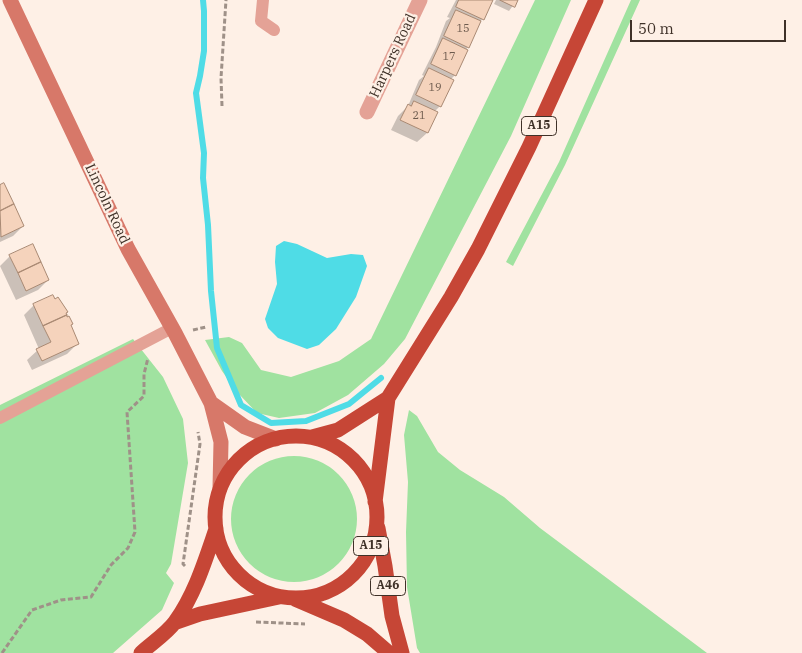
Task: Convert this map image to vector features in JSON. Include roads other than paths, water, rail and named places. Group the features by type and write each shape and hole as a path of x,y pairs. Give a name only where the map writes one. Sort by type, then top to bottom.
{"highway":[{"name":"A15","path":"310,438 338,430 388,398 452,297 478,249 529,147 596,0"},
{"name":"A15","path":"375,502 366,478 353,460 337,447 324,441 296,436 276,439 260,445 245,454 233,466 220,488 216,504 216,529 222,550 234,569 250,584 270,594 287,597 310,597 326,592 341,584 354,573 372,544 376,519 375,502 388,398"},
{"name":"A46","path":"376,519 386,566 392,616 402,653"},
{"name":"A15","path":"141,653 174,623 189,598 199,576 216,529"},
{"name":"A15","path":"174,623 200,614 287,597"},
{"path":"287,597 344,620 366,634 388,653"}],"main road":[{"name":"Lincoln Road","path":"10,0 128,248 211,403 221,442 220,488"},
{"name":"Lincoln Road","path":"211,403 245,427 276,439"}],"street":[{"name":"Harpers Road","path":"367,112 420,0"}],"lane":[{"path":"263,0 261,20 274,30"},
{"path":"0,418 172,328"}],"water":[{"path":"284,241 297,244 327,258 351,254 363,255 367,266 356,297 336,329 319,345 307,349 278,338 268,328 265,319 277,284 276,246"}],"waterway":[{"path":"203,0 204,51 196,93 204,153 203,178 208,225 211,291 217,348 241,405 271,423 306,421 349,404 381,378"}]}
